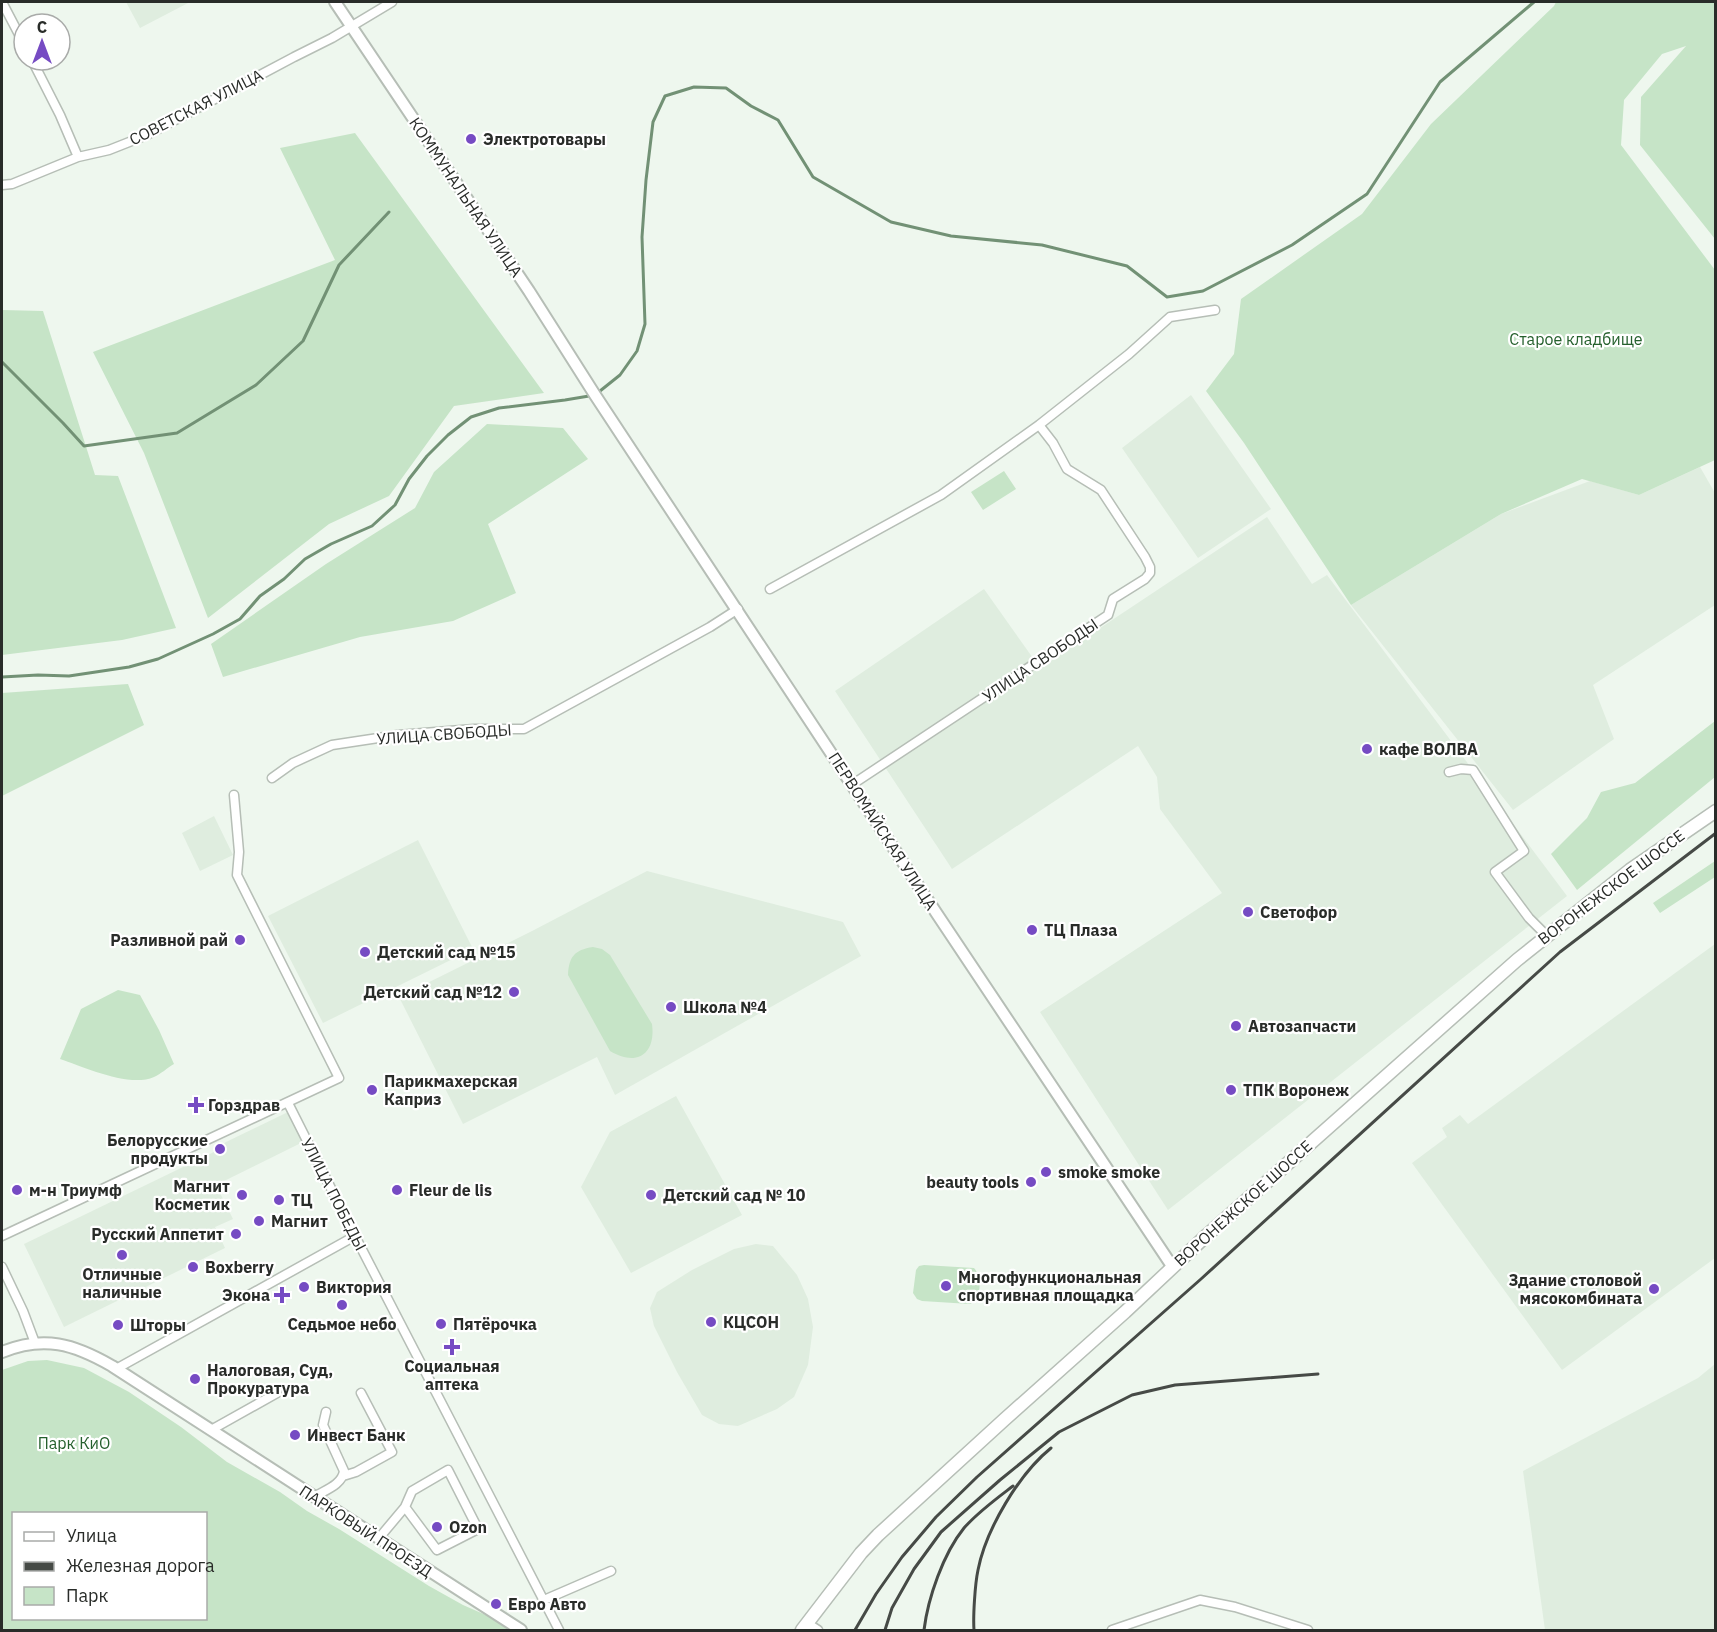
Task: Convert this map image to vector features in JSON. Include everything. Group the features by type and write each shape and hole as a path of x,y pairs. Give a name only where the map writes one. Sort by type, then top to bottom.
{"main road":[{"name":"ВОРОНЕЖСКОЕ ШОССЕ","path":"809,1628 861,1552 878,1535 1125,1312 1172,1266 1546,935 1630,870 1716,811"}],"street":[{"path":"2,2 12,21"},
{"name":"КОММУНАЛЬНАЯ УЛИЦА","path":"334,2 529,291 595,395"},
{"name":"СОВЕТСКАЯ УЛИЦА","path":"2,185 12,184 78,157 109,150 147,135 351,27 392,2"},
{"path":"38,72 78,157"},
{"path":"770,589 940,495 1039,425 1130,354 1170,317 1215,310"},
{"name":"ПЕРВОМАЙСКАЯ УЛИЦА","path":"595,395 1172,1266"},
{"name":"УЛИЦА СВОБОДЫ","path":"853,784 1108,615 1113,599 1145,579 1150,573 1145,557 1101,490 1067,469 1053,442 1039,425"},
{"name":"УЛИЦА СВОБОДЫ","path":"272,778 293,763 332,745 398,735 474,729 524,729 699,633 738,609"},
{"path":"1449,772 1461,769 1473,770 1519,842 1524,851 1495,872 1546,935"},
{"path":"2,1236 339,1077 237,875 239,852 234,795"},
{"name":"УЛИЦА ПОБЕДЫ","path":"288,1102 559,1630"},
{"path":"116,1369 355,1236"},
{"path":"2,1267 35,1343 2,1352"},
{"name":"ПАРКОВЫЙ ПРОЕЗД","path":"35,1343 71,1347 116,1369 521,1630"},
{"path":"211,1431 277,1393"},
{"path":"344,1476 392,1452 361,1393"},
{"path":"314,1497 340,1482 344,1476 344,1471 323,1425 326,1412"},
{"path":"379,1538 405,1507 412,1491 448,1470 478,1529 438,1550 405,1507"},
{"path":"544,1600 611,1571"},
{"path":"1112,1630 1200,1600 1235,1607 1308,1630"}],"shaded area":[{"path":"126,2 190,2 140,28"},
{"path":"1191,395 1271,509 1198,558 1122,448"},
{"path":"1700,467 1715,493 1715,605 1593,685 1614,739 1513,810 1351,605 1501,514 1590,481 1639,495"},
{"path":"1267,517 1312,584 1327,575 1567,896 1168,1210 1040,1012 1222,893 1160,809 1157,777 1138,746 952,869 835,691 984,589 1040,668"},
{"path":"214,816 233,855 200,871 182,833"},
{"path":"418,840 473,949 323,1023 268,916"},
{"name":"Школа №4","path":"647,871 843,922 861,956 615,1095 597,1057 463,1124 399,997"},
{"path":"1715,944 1715,1258 1562,1370 1412,1163 1447,1137 1442,1128 1460,1115 1468,1124"},
{"path":"676,1096 742,1215 631,1273 581,1187 610,1132"},
{"path":"288,1112 303,1142 216,1185 233,1219 215,1227 225,1248 64,1327 24,1244 212,1153 226,1142"},
{"path":"756,1244 773,1246 797,1275 808,1299 813,1327 808,1365 794,1397 777,1409 738,1426 719,1424 702,1415 654,1326 650,1308 657,1292 692,1270 734,1249"},
{"path":"1715,1364 1715,1630 1545,1630 1523,1471 1698,1378"}],"green space":[{"name":"Старое кладбище","path":"1556,2 1715,2 1715,239 1640,145 1641,97 1686,46 1662,54 1624,100 1621,145 1715,270 1715,460 1639,495 1582,479 1501,514 1351,605 1244,443 1206,391 1234,354 1241,299 1362,214 1431,124"},
{"path":"355,133 544,393 454,406 389,496 329,524 208,618 144,453 93,352 335,260 280,148"},
{"path":"2,310 43,311 95,475 118,476 176,628 122,640 2,655"},
{"path":"487,424 563,428 588,459 488,524 516,593 453,621 360,637 223,677 211,644 326,564 415,508 434,472"},
{"path":"1004,471 1016,489 983,510 971,492"},
{"path":"128,684 144,725 2,796 2,693"},
{"path":"1715,721 1715,777 1577,890 1551,854 1587,818 1601,792 1635,783"},
{"path":"1715,861 1715,877 1660,913 1653,903"},
{"path":"593,947 602,949 610,955 652,1024 651,1043 643,1055 629,1058 610,1051 568,975 574,955 581,950"},
{"path":"118,990 140,995 174,1064 154,1077 144,1080 120,1078 60,1059 81,1009"},
{"name":"Многофункциональная спортивная площадка","path":"919,1266 974,1268 980,1288 977,1298 970,1304 917,1299 913,1293 916,1270"},
{"name":"Парк КиО","path":"47,1360 84,1368 129,1392 227,1462 280,1492 429,1586 463,1605 504,1623 509,1630 2,1630 2,1370 28,1361"}],"waterway":[{"path":"2,677 69,676 129,667 158,659 213,634 240,619 260,596 284,579 305,559 331,544 372,526 395,505 409,479 427,456 471,417 499,408 595,395 620,375 637,351 645,324 642,237 646,180 653,122 665,96 694,87 726,88 751,106 778,120 813,177 891,222 951,236 1042,245 1127,266 1167,297 1203,291 1292,245 1367,194 1440,82 1534,2"},
{"path":"2,362 84,446 177,433 256,385 303,341 339,265 389,212"}],"railway":[{"path":"855,1630 876,1594 902,1557 936,1517 977,1477 1201,1279 1560,952 1716,833"},
{"path":"885,1630 892,1608 914,1569 941,1532 1059,1432 1132,1395 1175,1385 1318,1374"},
{"path":"974,1630 977,1576 988,1537 1016,1487 1027,1472 1051,1448"},
{"path":"924,1630 929,1604 949,1550 964,1528 1013,1486"}],"place":[{"name":"Электротовары","path":"471,139"},
{"name":"кафе ВОЛВА","path":"1367,749"},
{"name":"Светофор","path":"1248,912"},
{"name":"ТЦ Плаза","path":"1032,930"},
{"name":"Разливной рай","path":"240,940"},
{"name":"Детский сад №15","path":"365,952"},
{"name":"Детский сад №12","path":"514,992"},
{"name":"Школа №4","path":"671,1007"},
{"name":"Автозапчасти","path":"1236,1026"},
{"name":"Парикмахерская Каприз","path":"372,1090"},
{"name":"ТПК Воронеж","path":"1231,1090"},
{"name":"Горздрав","path":"196,1105"},
{"name":"Белорусские продукты","path":"220,1149"},
{"name":"smoke smoke","path":"1046,1172"},
{"name":"beauty tools","path":"1031,1182"},
{"name":"м-н Триумф","path":"17,1190"},
{"name":"Fleur de lis","path":"397,1190"},
{"name":"Магнит Косметик","path":"242,1195"},
{"name":"Детский сад № 10","path":"651,1195"},
{"name":"ТЦ","path":"279,1200"},
{"name":"Магнит","path":"259,1221"},
{"name":"Русский Аппетит","path":"236,1234"},
{"name":"Отличные наличные","path":"122,1255"},
{"name":"Boxberry","path":"193,1267"},
{"name":"Многофункциональная спортивная площадка","path":"946,1286"},
{"name":"Виктория","path":"304,1287"},
{"name":"Здание столовой мясокомбината","path":"1654,1289"},
{"name":"Экона","path":"282,1295"},
{"name":"Седьмое небо","path":"342,1305"},
{"name":"КЦСОН","path":"711,1322"},
{"name":"Пятёрочка","path":"441,1324"},
{"name":"Шторы","path":"118,1325"},
{"name":"Социальная аптека","path":"452,1347"},
{"name":"Налоговая, Суд, Прокуратура","path":"195,1379"},
{"name":"Инвест Банк","path":"295,1435"},
{"name":"Ozon","path":"437,1527"},
{"name":"Евро Авто","path":"496,1604"}]}
